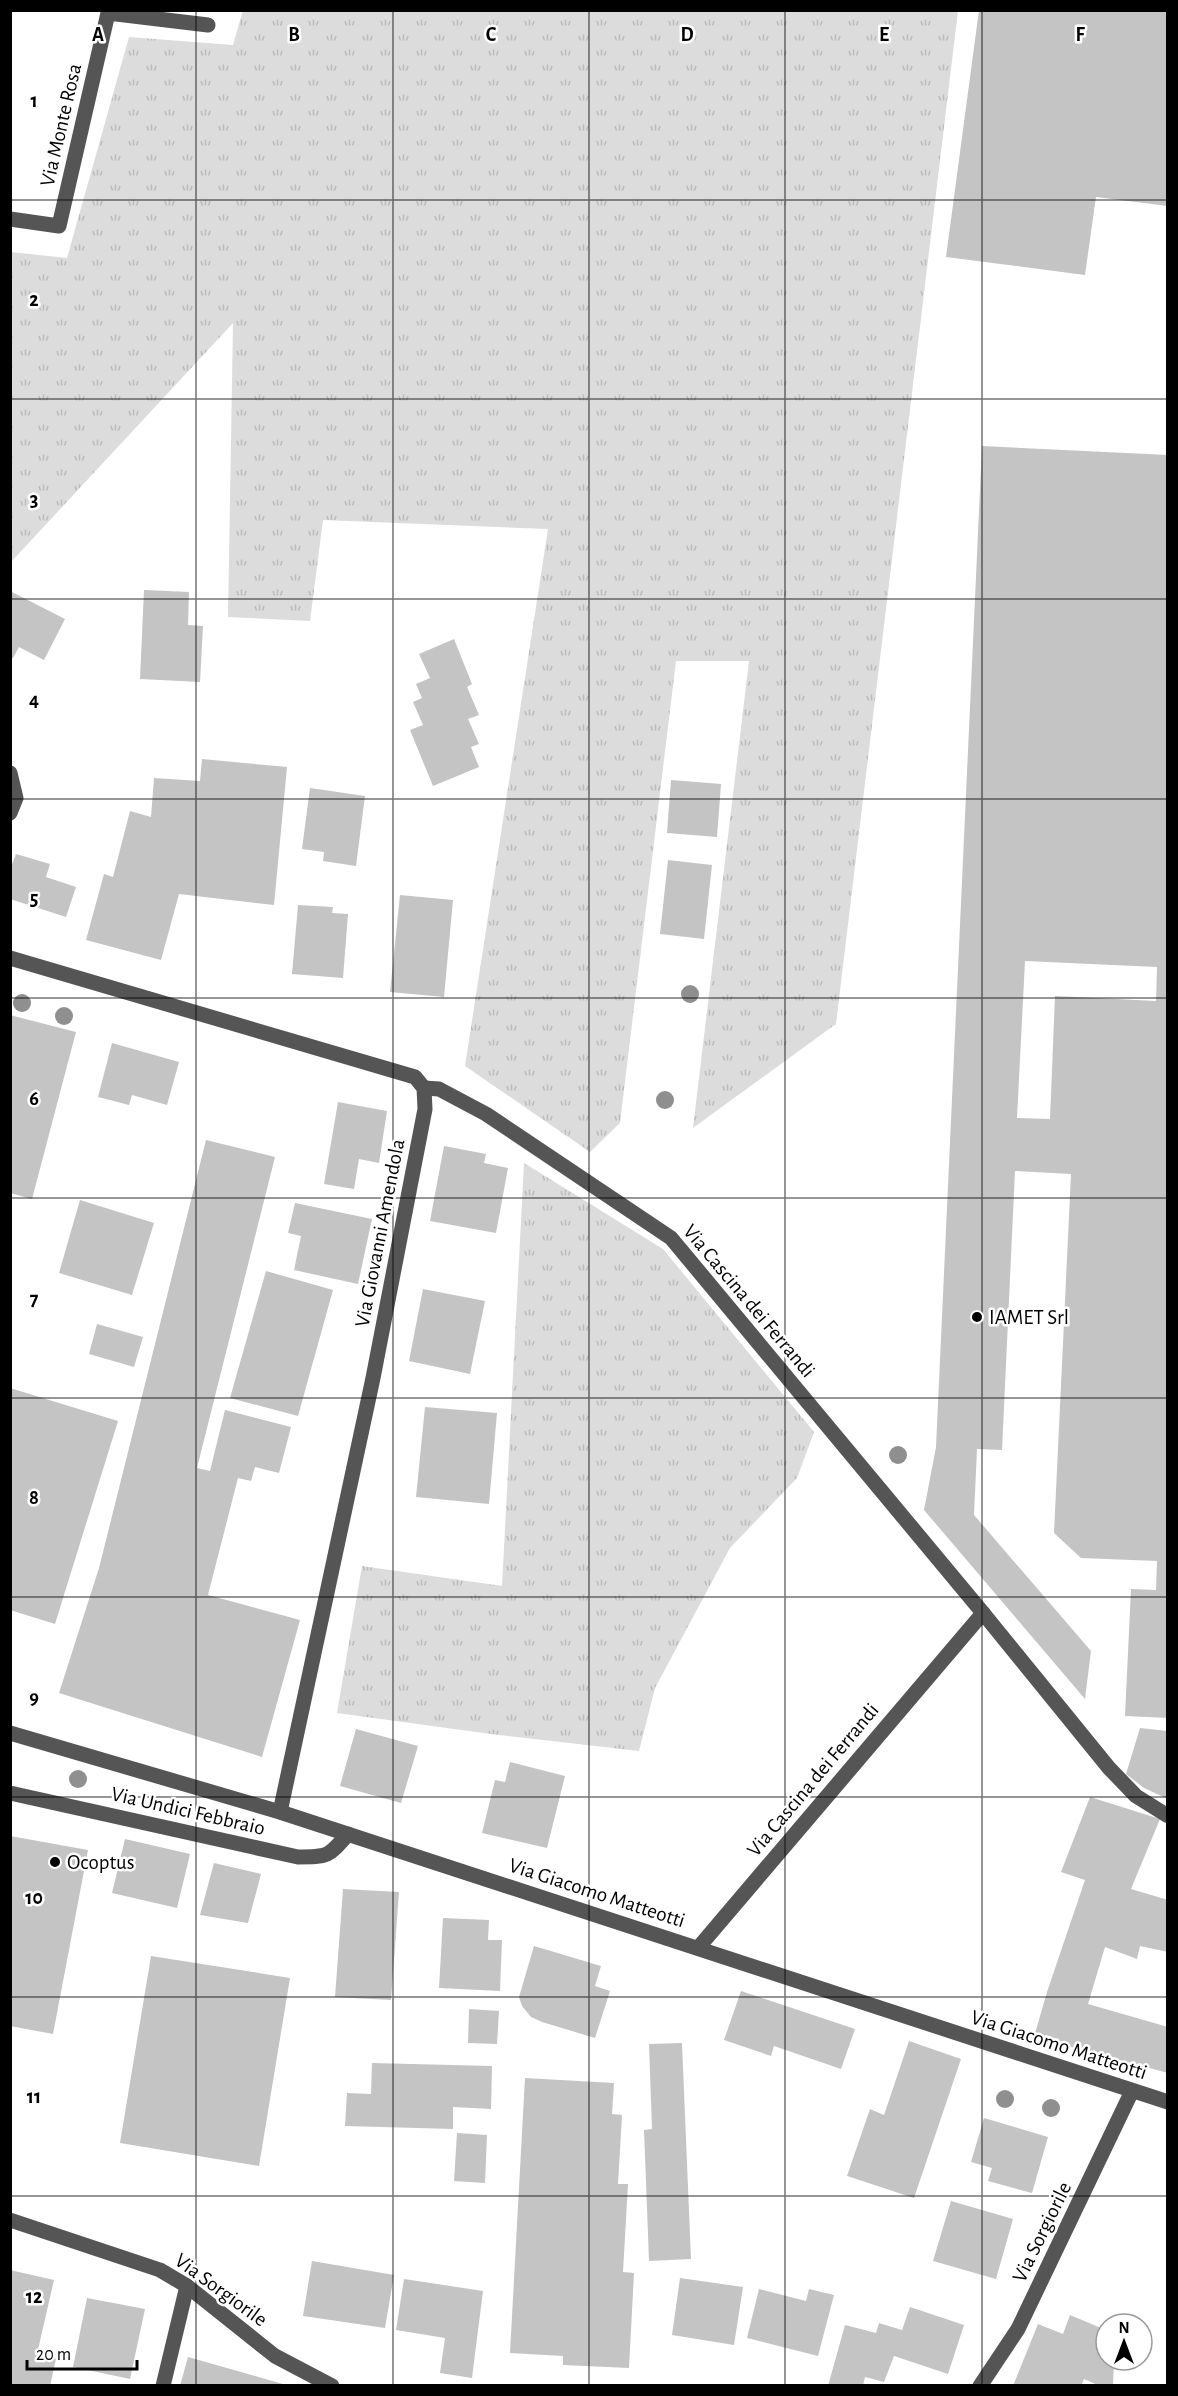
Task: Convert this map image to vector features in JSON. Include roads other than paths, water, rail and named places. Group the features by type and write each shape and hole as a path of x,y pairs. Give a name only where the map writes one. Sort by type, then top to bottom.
{"street":[{"name":"Via Monte Rosa","path":"10,219 59,226 108,13 208,25"},
{"path":"10,773 16,798 10,813"},
{"path":"10,958 415,1077 424,1088"},
{"name":"Via Cascina dei Ferrandi","path":"424,1088 439,1089 486,1114 671,1238 1109,1768 1136,1796 1167,1816"},
{"name":"Via Giovanni Amendola","path":"280,1812 374,1378 425,1109 424,1088"},
{"name":"Via Cascina dei Ferrandi","path":"698,1948 983,1613"},
{"name":"Via Giacomo Matteotti","path":"10,1733 280,1812 1167,2102"},
{"name":"Via Undici Febbraio","path":"10,1793 297,1857 324,1857 334,1851 348,1834"},
{"name":"Via Sorgiorile","path":"980,2385 1018,2329 1132,2091"},
{"name":"Via Sorgiorile","path":"10,2220 160,2270 187,2286 275,2356 332,2385"},
{"path":"163,2385 187,2286"}],"place":[{"name":"IAMET Srl","path":"977,1317"},
{"name":"Ocoptus","path":"55,1862"}]}
